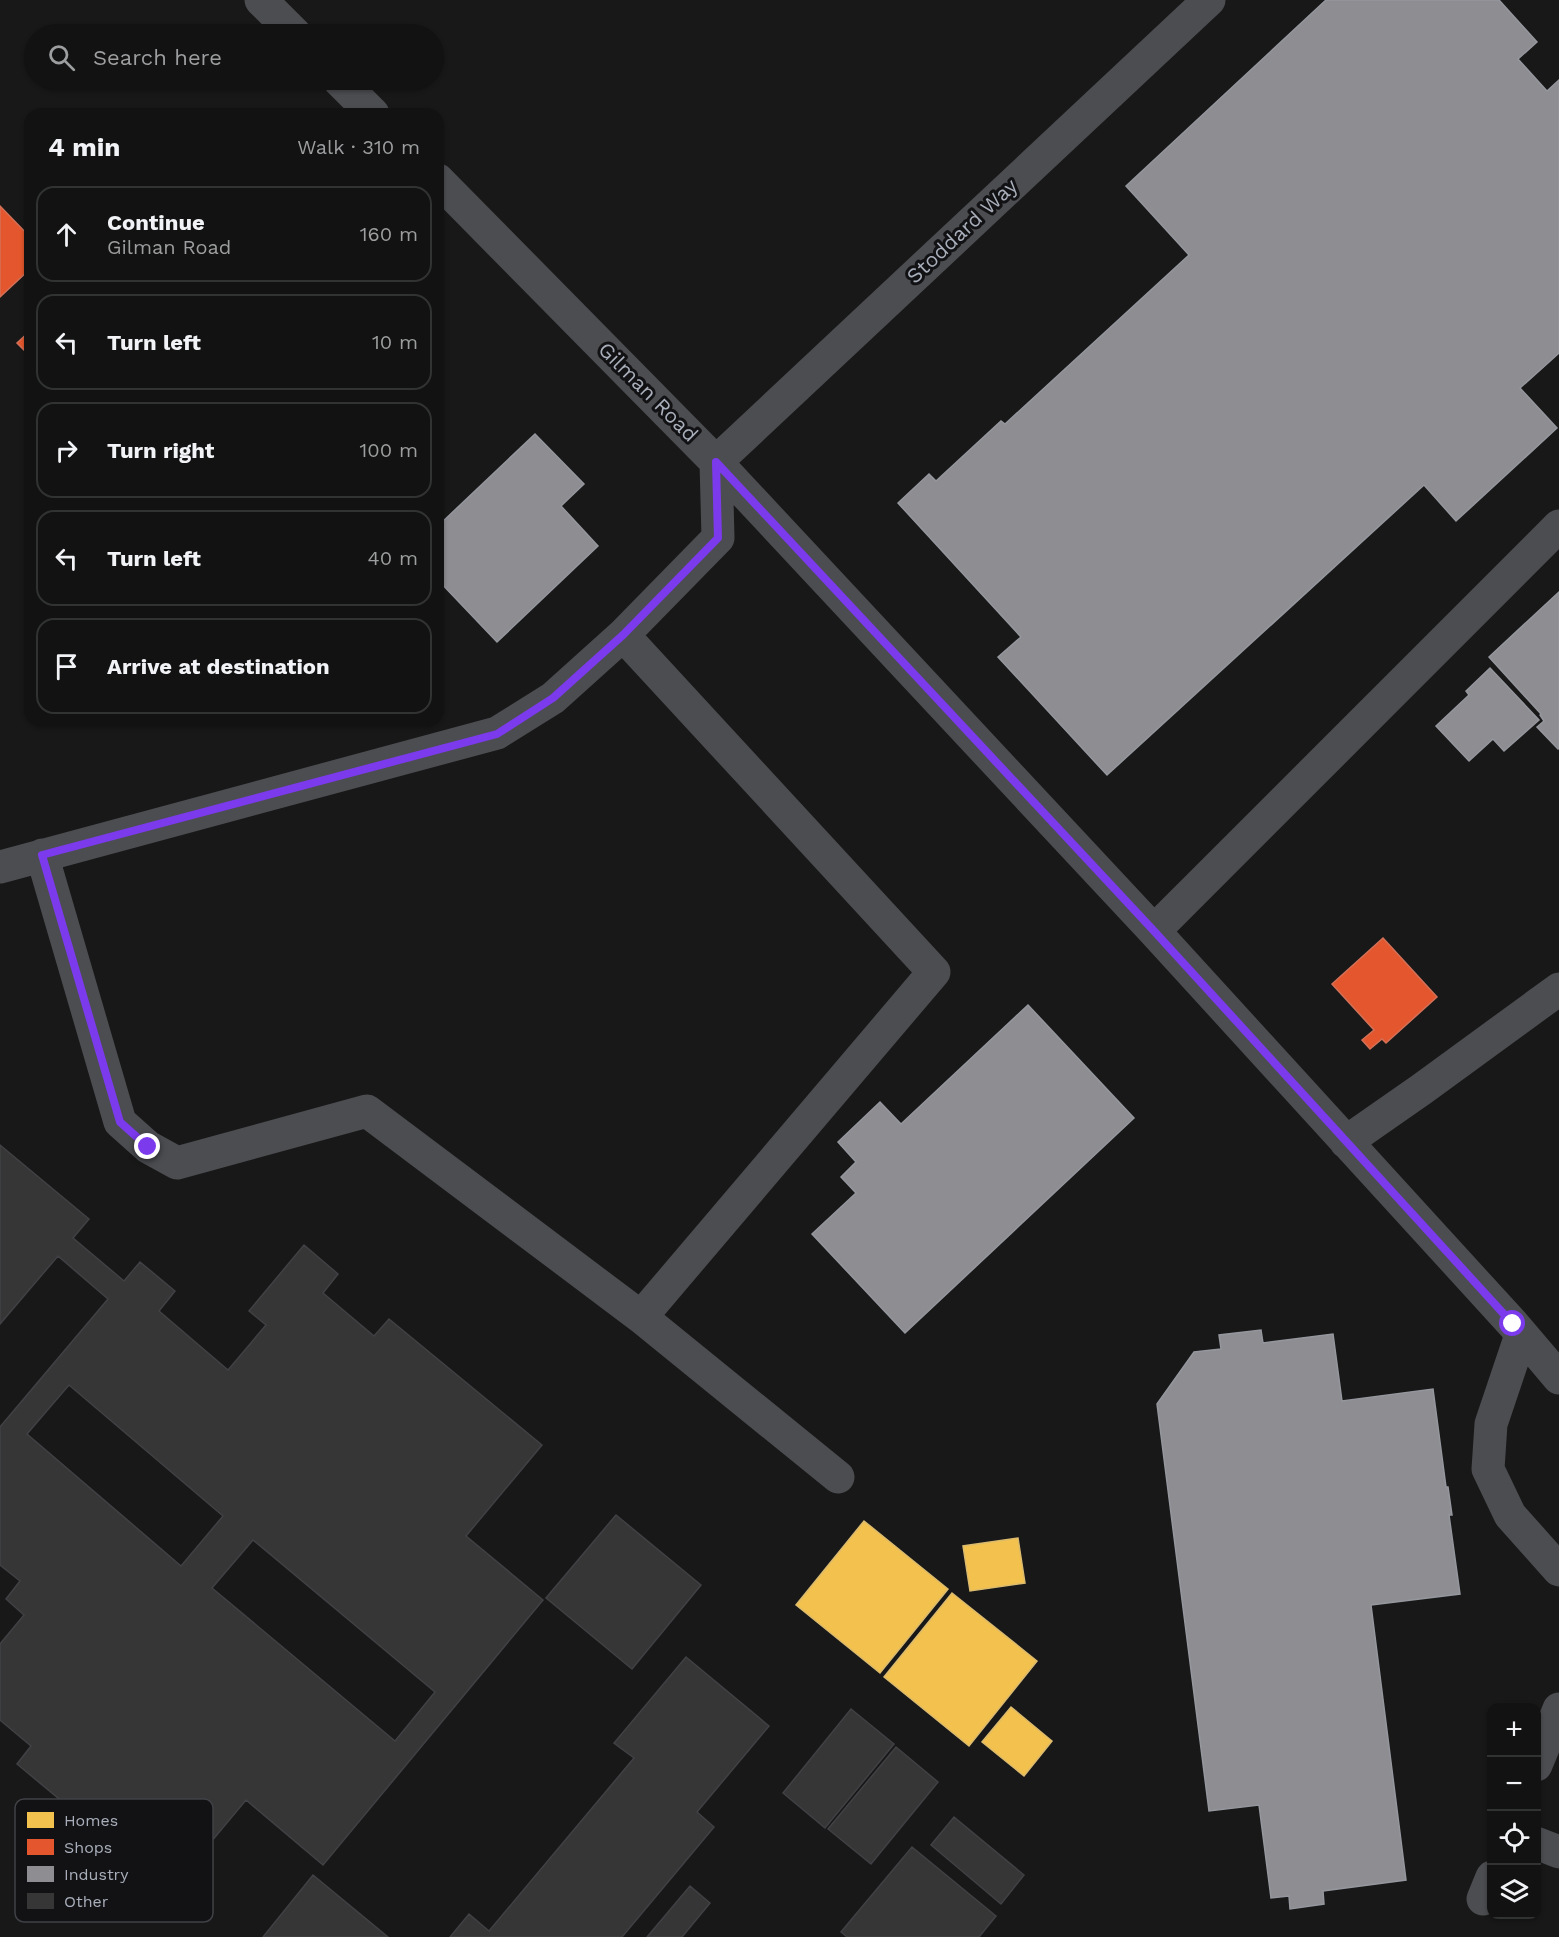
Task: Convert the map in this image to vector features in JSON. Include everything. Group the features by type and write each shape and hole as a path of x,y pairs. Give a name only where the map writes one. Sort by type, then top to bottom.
{"street":[{"path":"261,0 285,24"},
{"name":"Stoddard Way","path":"716,462 1209,0"},
{"path":"349,90 367,108"},
{"name":"Gilman Road","path":"444,186 716,462 1154,931 1559,1378"},
{"path":"0,867 497,734 553,698 623,635 718,538 716,462"},
{"path":"1154,931 1559,526"},
{"path":"623,635 934,972 641,1317"},
{"path":"42,855 120,1122 148,1147 177,1163 367,1111 641,1317 838,1477"},
{"path":"1346,1142 1559,989"},
{"path":"1521,1335 1491,1425 1488,1468 1510,1515 1559,1570"},
{"path":"1539,1757 1559,1709"},
{"path":"1541,1845 1559,1852"}],"building: Homes":[{"path":"864,1521 948,1589 880,1673 796,1605"},
{"path":"1018,1538 1025,1583 970,1591 963,1546"},
{"path":"952,1593 1037,1661 969,1746 884,1677"},
{"path":"1011,1707 1052,1741 1024,1776 982,1742"}],"building: Shops":[{"path":"0,206 24,231 24,275 0,297"},
{"path":"24,337 24,350 17,343"},
{"path":"1383,938 1437,997 1386,1043 1382,1039 1370,1049 1362,1040 1374,1030 1332,984"}],"building: Industry":[{"path":"1326,0 1499,0 1537,42 1518,59 1547,91 1559,80 1559,353 1520,388 1557,428 1456,521 1424,485 1107,775 998,657 1021,637 898,503 929,474 936,481 1001,421 1005,424 1189,255 1126,186"},
{"path":"535,434 584,484 561,506 598,546 497,642 444,586 444,520"},
{"path":"1559,592 1558,749 1537,727 1544,721 1541,714 1489,657"},
{"path":"1490,668 1539,720 1504,751 1493,739 1469,761 1436,726 1469,695 1466,691"},
{"path":"1028,1005 1134,1118 905,1333 812,1234 856,1193 841,1177 856,1162 838,1142 880,1102 901,1124"},
{"path":"1261,1330 1263,1343 1333,1334 1342,1401 1433,1389 1452,1515 1449,1515 1460,1594 1371,1605 1406,1880 1323,1891 1324,1904 1290,1909 1289,1896 1271,1898 1259,1805 1209,1811 1157,1404 1194,1352 1221,1349 1219,1335"}],"building: Other":[{"path":"0,1145 89,1219 73,1238 124,1281 140,1262 175,1291 159,1311 228,1370 266,1325 249,1311 304,1245 338,1274 323,1293 374,1336 389,1319 542,1445 466,1536 543,1600 323,1865 246,1800 213,1840 213,1799 59,1799 17,1764 31,1746 0,1720 0,1644 24,1615 6,1599 20,1581 0,1565 0,1427 108,1299 58,1256 0,1324","holes":["69,1385 223,1516 181,1566 27,1434","253,1540 435,1692 395,1741 212,1588"]},
{"path":"616,1515 701,1585 632,1669 546,1598"},
{"path":"686,1657 769,1726 697,1812 714,1827 622,1937 450,1937 469,1914 489,1931 634,1758 614,1743"},
{"path":"851,1709 894,1744 825,1828 783,1793"},
{"path":"896,1747 938,1782 871,1864 828,1829"},
{"path":"954,1817 1024,1875 1001,1904 931,1845"},
{"path":"912,1847 996,1916 979,1937 847,1937 841,1932"},
{"path":"313,1875 388,1937 263,1937"},
{"path":"690,1886 710,1903 682,1937 647,1937"}],"route":[{"path":"148,1147 120,1122 42,855 497,734 553,698 623,635 718,538 716,462 1154,931 1513,1324"}]}
